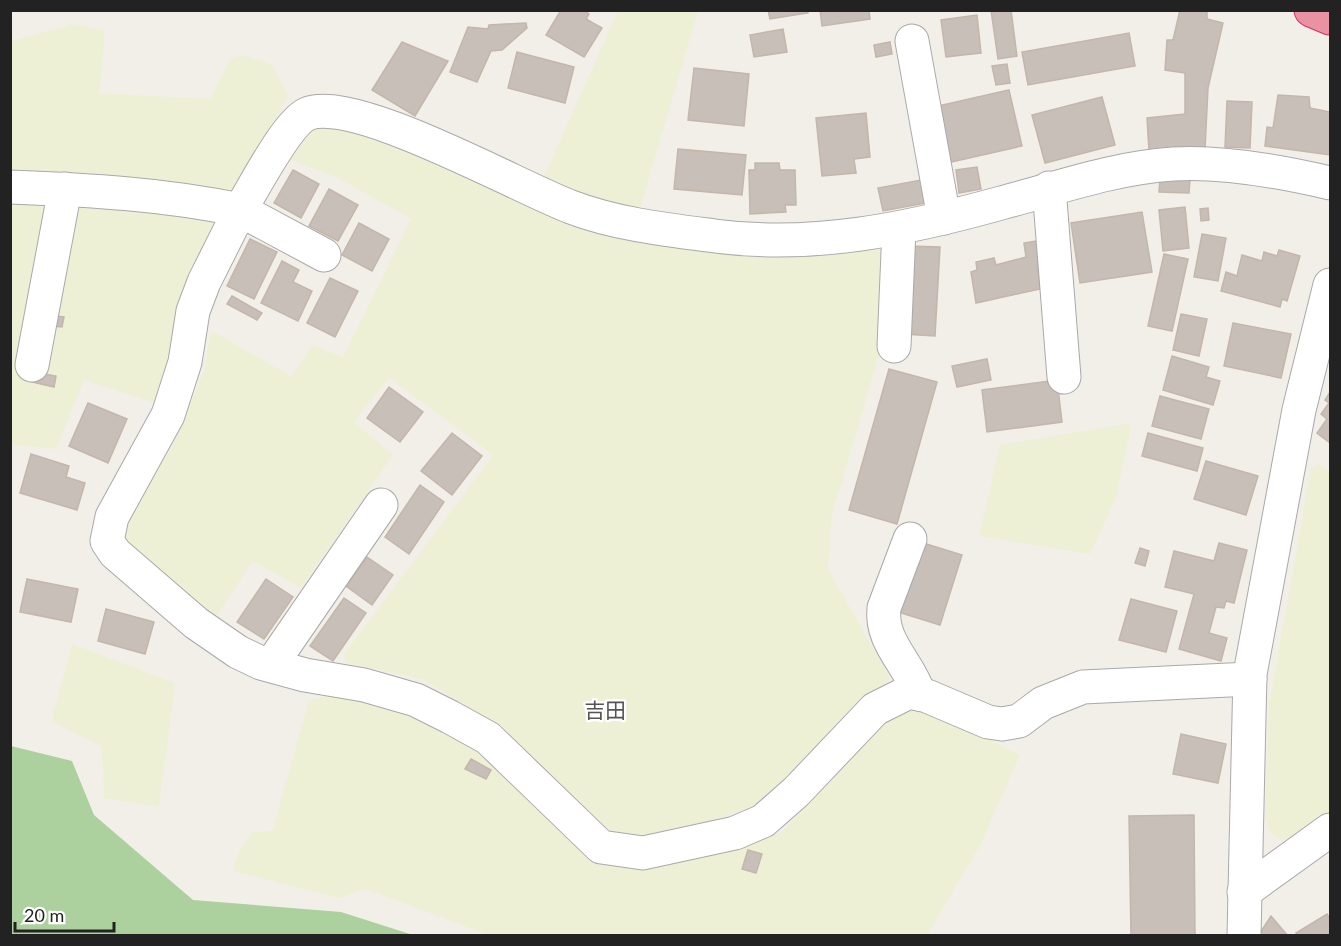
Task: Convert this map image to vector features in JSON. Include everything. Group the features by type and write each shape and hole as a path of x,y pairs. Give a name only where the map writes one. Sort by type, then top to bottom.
{"highway":[{"path":"1311,10 1330,18"}],"street":[{"path":"912,41 944,218"},
{"path":"1250,679 1083,687 1043,703 1019,721 1002,724 988,722 909,692 875,709 796,792 763,821 735,833 644,853 601,847 488,738 416,700 364,685 271,666 238,652 196,623 114,553 107,541 112,517 168,415 185,362 193,311 204,282 240,210 291,128 305,115 322,110 347,113 414,137 572,208 631,222 718,236 798,241 899,229 1112,172 1175,164 1261,169 1330,183"},
{"path":"10,187 105,190 197,201 240,210 324,255"},
{"path":"1049,188 1064,377"},
{"path":"32,365 65,189"},
{"path":"894,346 899,229"},
{"path":"1244,936 1250,679 1299,410 1328,307"},
{"path":"271,666 381,505"},
{"path":"910,539 884,608 883,619 886,635 895,652 907,666 919,694"},
{"path":"1244,892 1330,830"}],"green space":[{"path":"618,11 698,11 640,209 619,206 542,181"},
{"path":"73,24 105,31 99,93 210,99 231,58 243,55 271,64 288,95 248,176 235,190 11,174 11,41"},
{"path":"332,122 451,167 583,231 656,244 881,243 882,345 831,519 828,569 890,678 764,802 698,826 631,840 616,835 591,814 499,725 422,679 346,663 344,654 493,455 389,378 354,422 393,455 301,588 253,561 216,617 123,543 121,531 172,447 205,368 211,330 291,376 313,345 343,357 411,219 338,178 291,160 290,153 314,127"},
{"path":"10,202 117,208 211,221 217,230 161,405 84,380 56,449 11,444"},
{"path":"1132,423 1116,498 1090,554 979,536 1000,445"},
{"path":"1319,464 1330,471 1330,817 1292,840 1280,840 1270,832 1265,818 1269,705 1311,468"},
{"path":"72,644 175,683 159,807 104,798 102,746 51,722"},
{"path":"338,693 402,708 469,740 609,860 665,866 741,848 782,832 860,744 899,710 925,707 1020,755 981,844 927,935 488,935 366,889 339,898 233,871 239,851 252,832 272,831 309,701"},
{"path":"11,746 72,761 94,815 193,900 341,912 413,935 11,935"}],"building":[{"path":"561,10 583,10 589,14 586,19 602,28 584,57 546,35"},
{"path":"768,10 807,10 808,13 770,19"},
{"path":"820,10 869,10 870,19 822,26"},
{"path":"991,10 1011,10 1017,56 998,59"},
{"path":"1180,10 1207,11 1207,19 1223,23 1208,88 1205,149 1149,151 1147,118 1185,114 1185,73 1165,70 1167,40 1173,40"},
{"path":"977,15 981,53 946,57 941,20"},
{"path":"526,23 527,28 502,50 491,51 477,82 450,72 468,27 488,29 489,25"},
{"path":"783,29 787,52 754,57 750,35"},
{"path":"1129,33 1135,66 1028,85 1022,52"},
{"path":"402,42 448,61 415,116 372,90"},
{"path":"890,42 892,54 876,57 874,45"},
{"path":"517,52 574,67 565,103 508,88"},
{"path":"1007,64 1010,83 996,85 992,66"},
{"path":"694,68 749,74 744,126 688,120"},
{"path":"1009,90 1022,146 951,162 938,106"},
{"path":"1278,95 1309,97 1310,108 1330,112 1330,155 1265,146 1267,127 1273,128"},
{"path":"1102,97 1115,145 1045,163 1032,115"},
{"path":"1227,101 1252,102 1250,148 1225,147"},
{"path":"866,113 870,157 854,159 856,173 822,176 816,118"},
{"path":"678,149 746,155 742,195 674,189"},
{"path":"755,163 779,163 780,170 795,170 796,205 785,205 786,212 750,214 749,170 755,170"},
{"path":"977,167 981,189 959,193 956,170"},
{"path":"293,170 319,184 301,218 274,203"},
{"path":"1160,179 1190,180 1189,193 1159,192"},
{"path":"921,180 926,203 883,211 878,188"},
{"path":"329,189 358,205 338,241 309,226"},
{"path":"1185,207 1189,248 1163,251 1159,210"},
{"path":"1208,208 1209,220 1201,221 1200,209"},
{"path":"1142,212 1152,272 1080,283 1071,223"},
{"path":"359,223 389,239 372,271 342,255"},
{"path":"1202,234 1226,238 1218,281 1194,277"},
{"path":"250,239 277,252 254,299 227,286"},
{"path":"1041,240 1045,262 1037,264 1040,289 976,303 971,272 977,270 976,262 994,258 996,265 1026,257 1024,243"},
{"path":"908,246 940,247 935,336 903,334"},
{"path":"1279,250 1300,256 1287,301 1282,299 1280,307 1221,291 1226,272 1237,276 1242,255 1262,261 1264,252 1277,256"},
{"path":"1164,254 1188,259 1172,331 1148,326"},
{"path":"282,261 299,270 293,282 312,291 298,321 261,303"},
{"path":"330,278 358,291 335,337 307,323"},
{"path":"232,296 262,313 257,320 227,304"},
{"path":"1181,314 1207,319 1199,356 1173,350"},
{"path":"55,316 64,317 62,327 53,326"},
{"path":"1233,323 1291,334 1281,378 1224,366"},
{"path":"1172,356 1209,367 1206,377 1220,381 1213,405 1163,390"},
{"path":"987,359 991,380 957,387 952,366"},
{"path":"889,369 937,382 897,524 849,510"},
{"path":"34,372 56,376 54,387 32,382"},
{"path":"1057,380 1062,422 987,432 982,390"},
{"path":"389,387 423,412 400,442 367,418"},
{"path":"1330,392 1330,443 1317,433 1327,419 1321,414 1329,403 1325,400"},
{"path":"1160,396 1209,409 1201,439 1152,426"},
{"path":"88,403 127,419 108,463 69,446"},
{"path":"452,433 482,456 452,495 421,471"},
{"path":"1148,433 1203,448 1197,471 1142,456"},
{"path":"31,454 69,466 66,477 85,483 77,510 20,493"},
{"path":"1206,461 1258,476 1246,515 1194,499"},
{"path":"420,485 444,502 409,554 385,537"},
{"path":"920,542 962,555 940,625 898,612"},
{"path":"1219,543 1247,550 1234,603 1226,601 1224,608 1216,607 1209,633 1227,638 1221,661 1179,649 1194,594 1165,587 1174,551 1214,561"},
{"path":"1140,548 1149,551 1145,566 1135,563"},
{"path":"367,557 393,575 372,605 346,586"},
{"path":"27,579 78,589 71,622 20,612"},
{"path":"266,579 293,597 264,639 237,622"},
{"path":"344,598 366,613 333,661 310,646"},
{"path":"1131,599 1177,611 1166,652 1119,640"},
{"path":"106,609 154,622 145,654 98,641"},
{"path":"1181,734 1226,744 1218,783 1173,774"},
{"path":"471,759 491,770 486,779 465,769"},
{"path":"1194,815 1195,936 1131,936 1129,816"},
{"path":"748,850 762,854 756,873 742,869"},
{"path":"1327,914 1330,919 1330,936 1298,936 1296,933"},
{"path":"1271,916 1288,936 1262,936 1260,933"}],"district":[{"name":"吉田","path":"605,709"}]}
